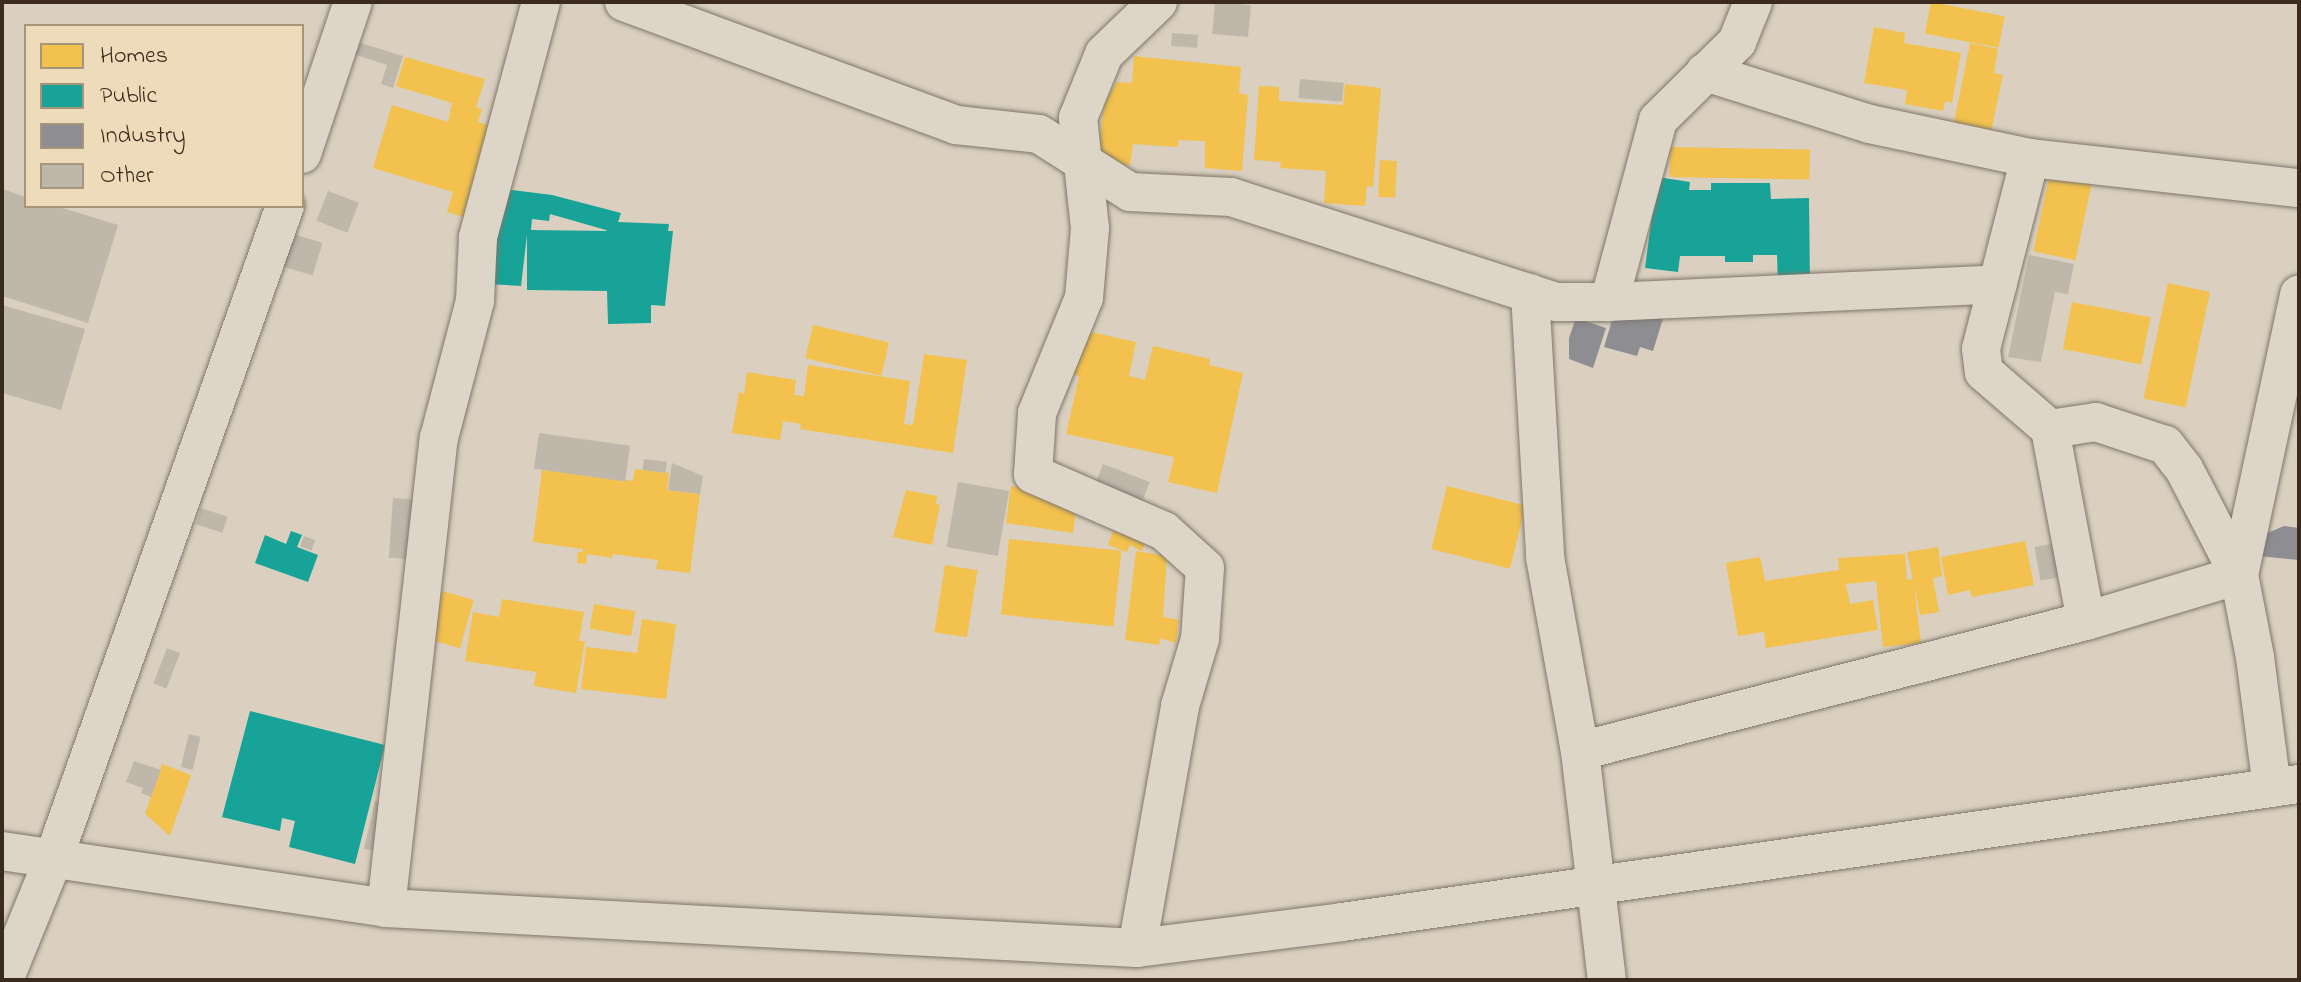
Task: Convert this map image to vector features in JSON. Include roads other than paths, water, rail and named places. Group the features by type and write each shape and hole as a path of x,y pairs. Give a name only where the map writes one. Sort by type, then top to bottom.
{"street":[{"path":"304,148 353,2"},
{"path":"386,908 439,438 475,301 478,237 541,2"},
{"path":"624,2 956,125 1039,134 1083,165 1130,192 1231,197 1557,302 1998,284"},
{"path":"1137,948 1180,706 1200,639 1205,568 1164,531 1033,474 1037,413 1084,298 1090,228 1078,118 1104,54 1158,2"},
{"path":"1609,302 1658,120 1737,42 1753,2"},
{"path":"1705,72 1870,124 2030,158 2299,188"},
{"path":"2030,158 1981,349 1984,372 2050,429 2086,621"},
{"path":"4,980 53,860 284,208"},
{"path":"1530,293 1545,557 1580,751 1593,884 1607,980"},
{"path":"2239,575 2299,294"},
{"path":"2,851 386,908 1137,948 1342,922 2285,786 2239,575 2184,469 2165,445 2096,422 2050,429"},
{"path":"1580,751 2086,621 2239,575"}]}
